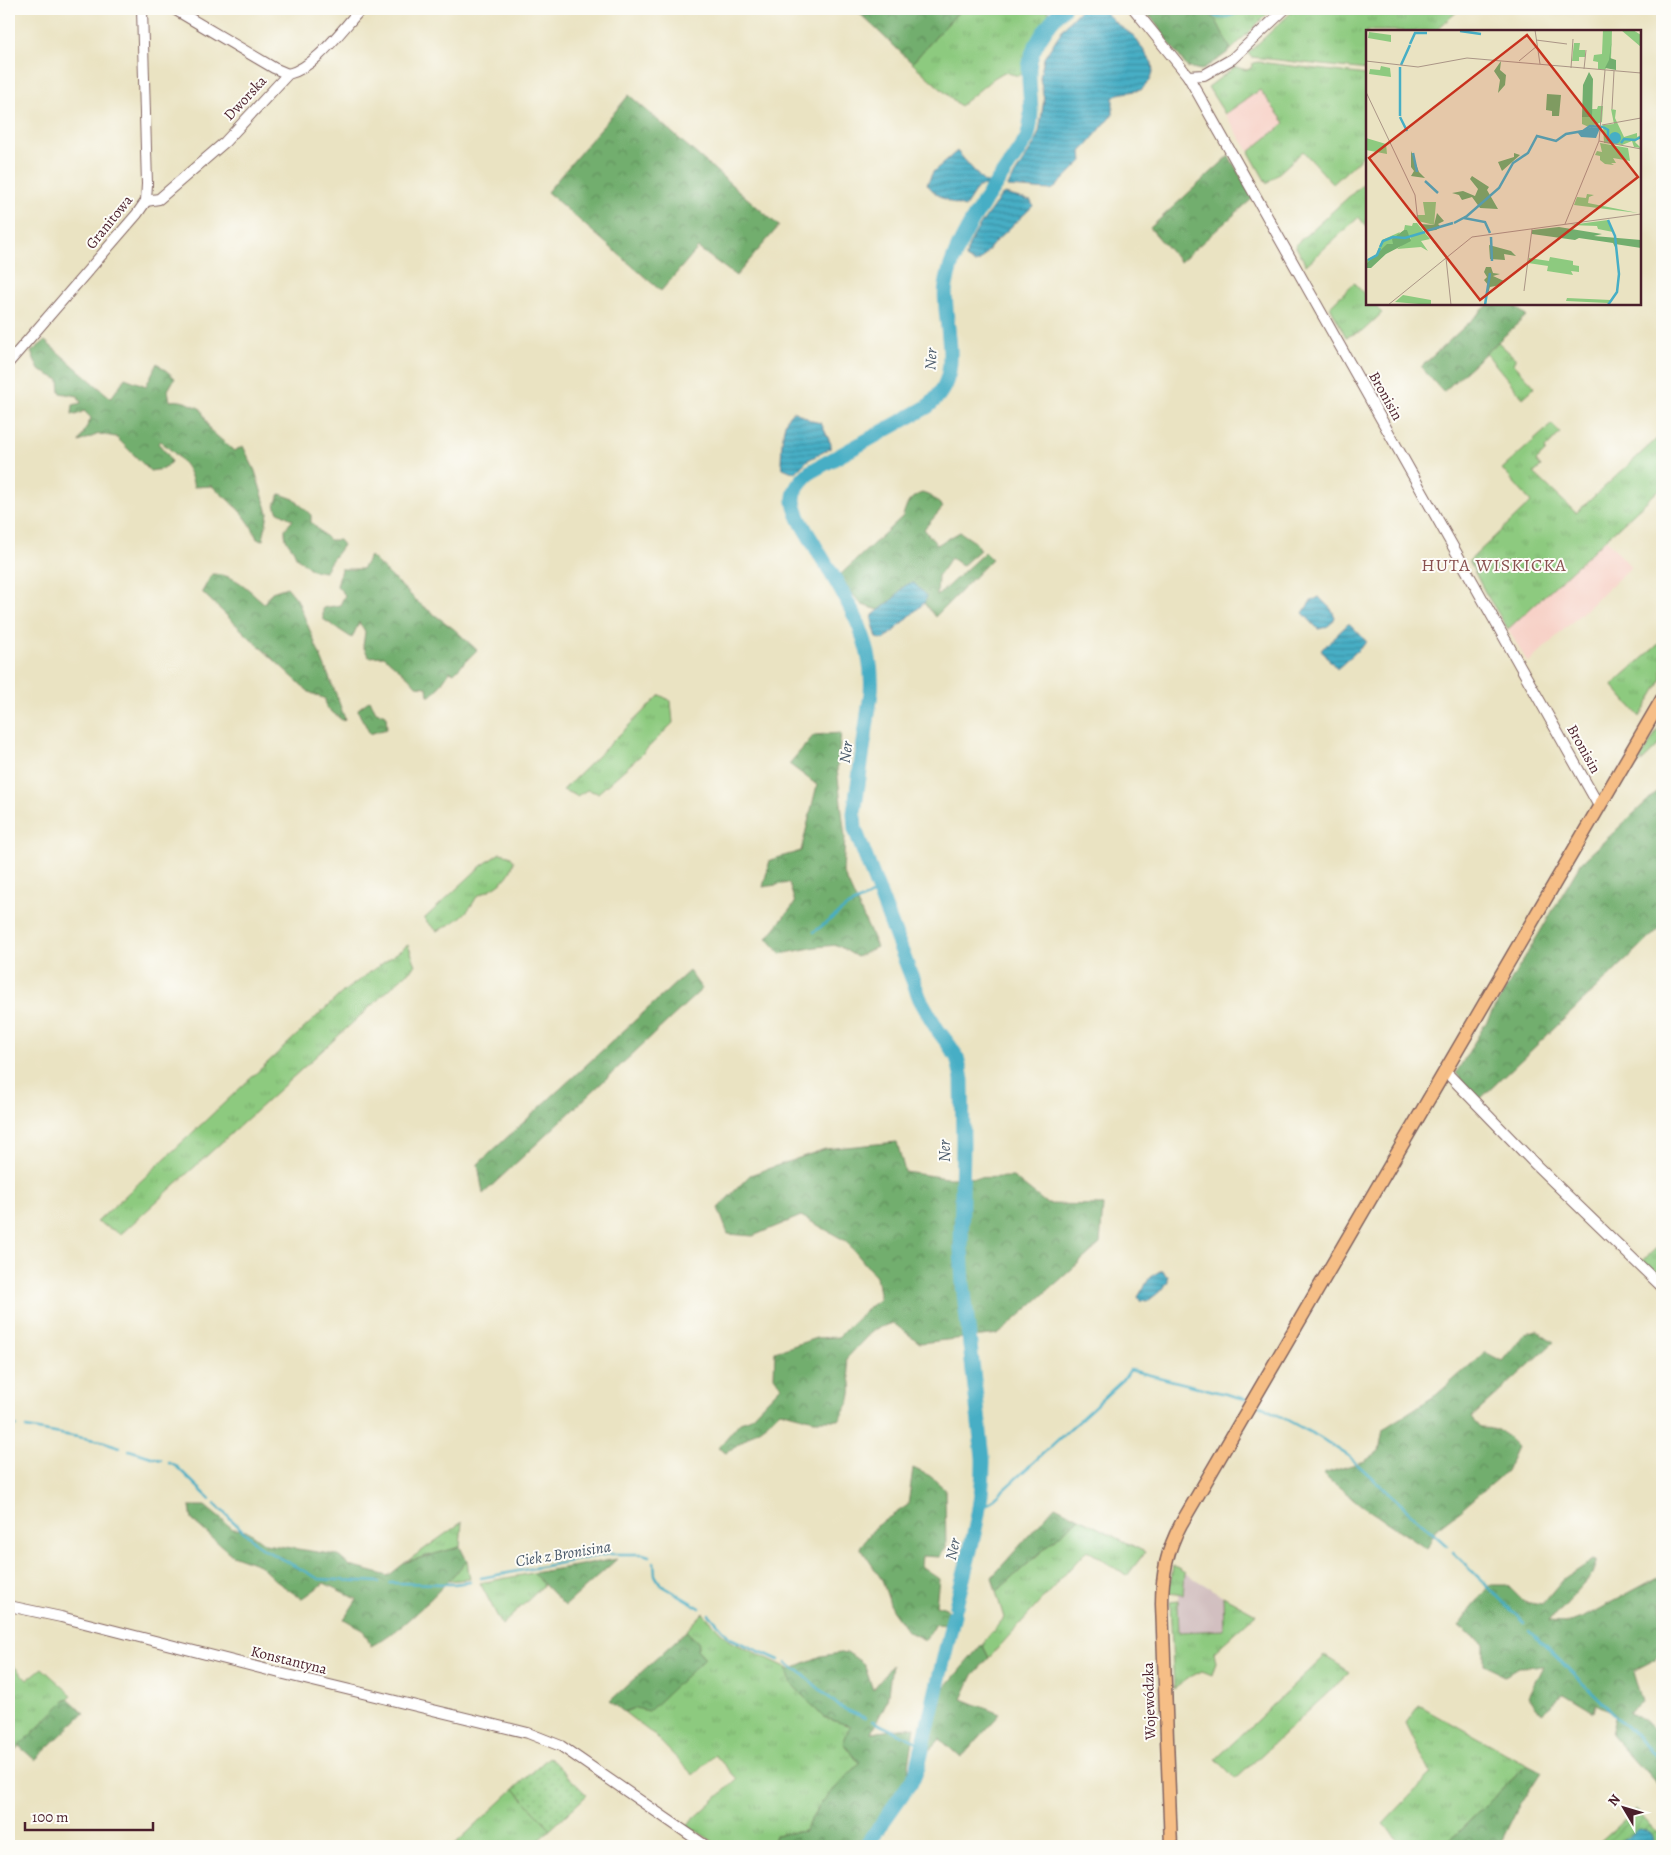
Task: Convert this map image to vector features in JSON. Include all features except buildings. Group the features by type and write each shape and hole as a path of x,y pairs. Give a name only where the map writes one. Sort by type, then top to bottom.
{"main road":[{"name":"Wojewódzka","path":"1171,1846 1162,1604 1162,1574 1167,1555 1186,1515 1662,698"}],"street":[{"name":"Granitowa","path":"9,362 137,214 146,201 142,9"},
{"path":"174,9 274,68 288,74"},
{"name":"Dworska","path":"146,201 159,199 225,142 288,74 298,72 309,64 361,9"},
{"name":"Bronisin","path":"1134,9 1188,76 1599,806"},
{"path":"1188,76 1204,74 1232,59 1285,9"},
{"path":"1444,1070 1536,1164 1662,1287"},
{"name":"Konstantyna","path":"9,1606 61,1617 284,1674 528,1733 561,1746 706,1846"}],"shaded area":[{"path":"1260,89 1285,123 1249,152 1225,114"},
{"path":"1606,539 1631,567 1528,663 1508,629"},
{"path":"1185,1573 1223,1596 1225,1630 1179,1632 1178,1595 1183,1595"}],"green space":[{"path":"855,9 961,9 912,63"},
{"path":"961,9 1047,9 1050,16 1024,71 1019,76 1004,72 960,106 912,63"},
{"path":"1143,9 1272,9 1231,50 1216,21 1162,30"},
{"path":"1145,9 1203,9 1216,20 1231,50 1201,70 1187,67"},
{"path":"1295,9 1460,9 1436,30 1366,30 1366,70 1251,57 1248,53"},
{"path":"1258,62 1366,75 1366,153 1333,184 1303,151 1267,184 1249,152 1285,123 1260,90 1225,114 1208,87 1235,67 1247,70 1251,68 1253,63"},
{"path":"629,95 779,226 736,276 698,248 661,291 547,192"},
{"path":"1229,156 1253,198 1180,262 1150,228"},
{"path":"1363,184 1366,187 1366,227 1359,217 1306,265 1295,245"},
{"path":"1354,283 1366,296 1366,305 1374,305 1382,313 1364,330 1346,337 1330,306"},
{"path":"1488,305 1514,305 1526,316 1443,392 1421,367"},
{"path":"45,341 111,398 125,378 146,386 157,363 175,378 168,390 170,401 182,401 201,409 210,430 234,451 243,446 255,471 268,513 263,540 257,539 254,530 244,516 212,486 194,487 186,466 160,441 158,443 171,462 163,469 150,471 116,437 99,434 79,442 91,418 84,411 76,415 72,414 73,405 81,403 78,396 60,393 59,380 39,370 31,352"},
{"path":"1498,342 1516,359 1513,363 1535,387 1523,398 1486,353"},
{"path":"1552,424 1560,433 1536,461 1541,467 1534,473 1576,513 1662,434 1662,487 1508,629 1486,594 1469,561 1531,502 1502,469"},
{"path":"922,493 931,496 943,507 924,529 937,545 960,532 975,542 980,550 962,566 951,558 938,576 937,596 985,552 992,559 935,617 924,603 925,600 903,587 893,599 879,610 862,605 840,575 903,516 907,505 912,499"},
{"path":"280,494 294,499 311,515 311,522 329,540 339,540 343,545 325,572 312,570 296,557 285,534 285,529 293,520 277,511 275,504"},
{"path":"370,556 420,604 454,629 477,650 454,673 450,671 437,690 430,696 428,696 427,687 416,686 384,656 369,657 363,646 365,632 359,622 352,638 323,619 323,608 340,605 345,595 337,586 341,569 362,569"},
{"path":"212,574 235,580 264,603 272,592 287,587 297,599 336,694 345,719 343,721 326,707 325,699 309,692 202,592"},
{"path":"1662,641 1662,679 1640,717 1612,685"},
{"path":"660,695 671,701 673,723 641,755 598,793 587,790 577,796 563,790"},
{"path":"370,700 376,712 386,715 387,729 369,734 358,709"},
{"path":"1662,722 1662,742 1636,767"},
{"path":"841,733 837,769 845,837 843,872 877,947 857,957 837,945 781,954 767,938 795,903 789,883 763,887 770,860 801,851 817,785 789,764 814,735"},
{"path":"1662,787 1662,926 1479,1100 1456,1073 1581,863"},
{"path":"500,853 509,855 514,861 505,879 477,896 460,918 437,931 424,919 480,867"},
{"path":"408,945 416,965 121,1234 97,1222 344,991"},
{"path":"689,971 702,989 483,1194 478,1164"},
{"path":"897,1142 905,1172 947,1178 1013,1177 1047,1204 1103,1205 1100,1244 999,1334 920,1343 893,1323 873,1330 846,1359 851,1391 848,1404 838,1420 814,1420 780,1411 726,1453 718,1448 740,1422 749,1419 781,1386 774,1376 775,1352 816,1338 838,1337 880,1299 876,1277 846,1241 801,1216 753,1236 728,1234 718,1208 750,1175 825,1149"},
{"path":"1662,1243 1662,1281 1642,1261"},
{"path":"1536,1330 1554,1342 1471,1418 1480,1428 1499,1429 1517,1447 1506,1471 1436,1529 1427,1549 1361,1505 1323,1474 1365,1461 1379,1451 1383,1429 1436,1395 1485,1352 1502,1361 1525,1333"},
{"path":"913,1468 930,1476 945,1489 946,1548 939,1557 922,1556 921,1566 939,1579 936,1605 947,1608 950,1619 948,1625 935,1624 925,1640 907,1631 892,1610 882,1580 860,1547 876,1526 908,1505"},
{"path":"190,1506 205,1506 233,1529 246,1530 265,1544 337,1555 350,1566 388,1576 406,1562 460,1547 467,1561 409,1619 384,1639 371,1646 363,1630 344,1619 357,1599 324,1583 302,1599 276,1581 259,1565 232,1555 192,1520"},
{"path":"1055,1506 1079,1518 996,1592 992,1577"},
{"path":"1079,1518 1145,1552 1127,1576 1087,1550 989,1658 982,1644 1004,1618 996,1592"},
{"path":"462,1522 460,1547 406,1562"},
{"path":"617,1559 565,1606 533,1573"},
{"path":"1593,1560 1597,1561 1592,1575 1549,1622 1568,1623 1584,1617 1662,1575 1662,1646 1656,1659 1633,1671 1642,1702 1629,1711 1662,1736 1662,1786 1656,1784 1611,1734 1616,1714 1596,1704 1594,1712 1564,1694 1541,1713 1528,1696 1543,1666 1518,1667 1505,1675 1484,1665 1484,1643 1459,1626 1471,1608 1491,1585 1507,1585 1524,1602 1542,1605 1563,1580"},
{"path":"467,1561 470,1579 447,1581"},
{"path":"1173,1566 1185,1573 1183,1595 1169,1593"},
{"path":"533,1573 545,1584 502,1625 480,1583"},
{"path":"1223,1596 1256,1614 1214,1652 1216,1662 1212,1675 1202,1671 1174,1689 1170,1602 1178,1601 1179,1632 1224,1630"},
{"path":"703,1613 728,1640 790,1669 787,1670 823,1717 851,1726 843,1743 859,1763 822,1802 804,1831 776,1835 773,1846 720,1846 687,1825 737,1779 715,1755 693,1775 654,1735 624,1712 635,1707 705,1658 697,1649 699,1643 686,1631"},
{"path":"686,1631 699,1643 697,1649 705,1658 649,1711 635,1708 624,1712 610,1701"},
{"path":"982,1644 989,1658 973,1675 962,1699 1000,1714 961,1758 940,1739 925,1755 942,1691"},
{"path":"847,1652 864,1664 873,1690 892,1665 887,1701 871,1733 915,1727 907,1778 863,1846 773,1846 776,1835 804,1831 822,1802 859,1763 843,1743 850,1726 823,1717 791,1683 787,1670 821,1656"},
{"path":"1325,1656 1350,1672 1236,1779 1216,1759"},
{"path":"9,1661 27,1680 42,1668 72,1695 9,1756"},
{"path":"68,1698 84,1713 35,1760 19,1746"},
{"path":"1419,1705 1527,1765 1444,1846 1404,1846 1383,1824 1431,1774 1406,1723"},
{"path":"549,1757 587,1795 551,1829 514,1789"},
{"path":"1527,1765 1541,1772 1517,1809 1499,1846 1444,1846"},
{"path":"514,1789 551,1829 532,1846 453,1846"},
{"path":"1636,1810 1662,1838 1662,1846 1596,1846"}],"water":[{"path":"1081,9 1102,9 1117,24 1134,36 1152,63 1153,72 1150,81 1141,90 1118,94 1113,98 1113,114 1081,152 1082,161 1056,187 1051,190 1007,187 1034,144 1039,132 1044,99 1040,78 1044,58 1064,27"},
{"path":"957,151 983,181 989,184 978,187 965,207 944,199 927,184 933,172"},
{"path":"1005,194 1031,201 1033,206 994,243 979,262 974,263 966,258 970,243 1001,196"},
{"path":"794,411 812,421 821,423 831,444 831,448 808,460 795,473 783,468 781,462 784,426 790,414"},
{"path":"914,583 927,597 924,603 884,640 877,638 872,620 873,615 892,600 904,587"},
{"path":"1319,597 1332,610 1335,617 1328,626 1318,629 1303,613 1310,602"},
{"path":"1348,624 1367,642 1337,669 1321,650"},
{"path":"1163,1271 1168,1276 1168,1281 1163,1289 1148,1301 1140,1300 1138,1297 1150,1277"},
{"path":"1638,1829 1645,1830 1650,1834 1652,1846 1617,1846"}],"waterway":[{"name":"Ner","path":"956,1606 978,1514 983,1477 983,1458 963,1284 961,1248 962,1080 957,1057 937,1029 920,999 855,829 854,813 871,693 868,653 855,616 799,519 794,496 799,485 810,472 927,407 944,386 950,362 945,295 950,267 979,209 1027,138 1031,120 1030,61 1041,36 1063,9"},
{"name":"Ner","path":"1208,9 1216,17 1221,18 1248,9"},
{"path":"814,932 848,906 878,892"},
{"path":"980,1507 987,1505 1124,1379 1130,1370 1246,1399"},
{"path":"1259,1405 1319,1437 1347,1455 1447,1546"},
{"name":"Ciek z Bronisina","path":"9,1424 16,1426"},
{"name":"Ciek z Bronisina","path":"26,1428 101,1441 120,1447"},
{"name":"Ciek z Bronisina","path":"129,1450 161,1460"},
{"name":"Ciek z Bronisina","path":"169,1463 176,1466 210,1499"},
{"name":"Ciek z Bronisina","path":"215,1504 261,1548 319,1579 379,1582"},
{"path":"1453,1552 1524,1623"},
{"name":"Ciek z Bronisina","path":"481,1578 609,1554 643,1554 649,1556"},
{"name":"Ciek z Bronisina","path":"654,1562 655,1575 661,1585 700,1608"},
{"name":"Ciek z Bronisina","path":"390,1583 454,1584 470,1582"},
{"name":"Ciek z Bronisina","path":"709,1614 730,1638 779,1660"},
{"name":"Ner","path":"866,1846 913,1779 918,1767 954,1615"},
{"path":"1530,1631 1662,1762"},
{"name":"Ciek z Bronisina","path":"786,1663 799,1671 840,1707 865,1718"},
{"name":"Ciek z Bronisina","path":"872,1721 924,1745"}],"district":[{"name":"HUTA WISKICKA","path":"1494,565"}]}
